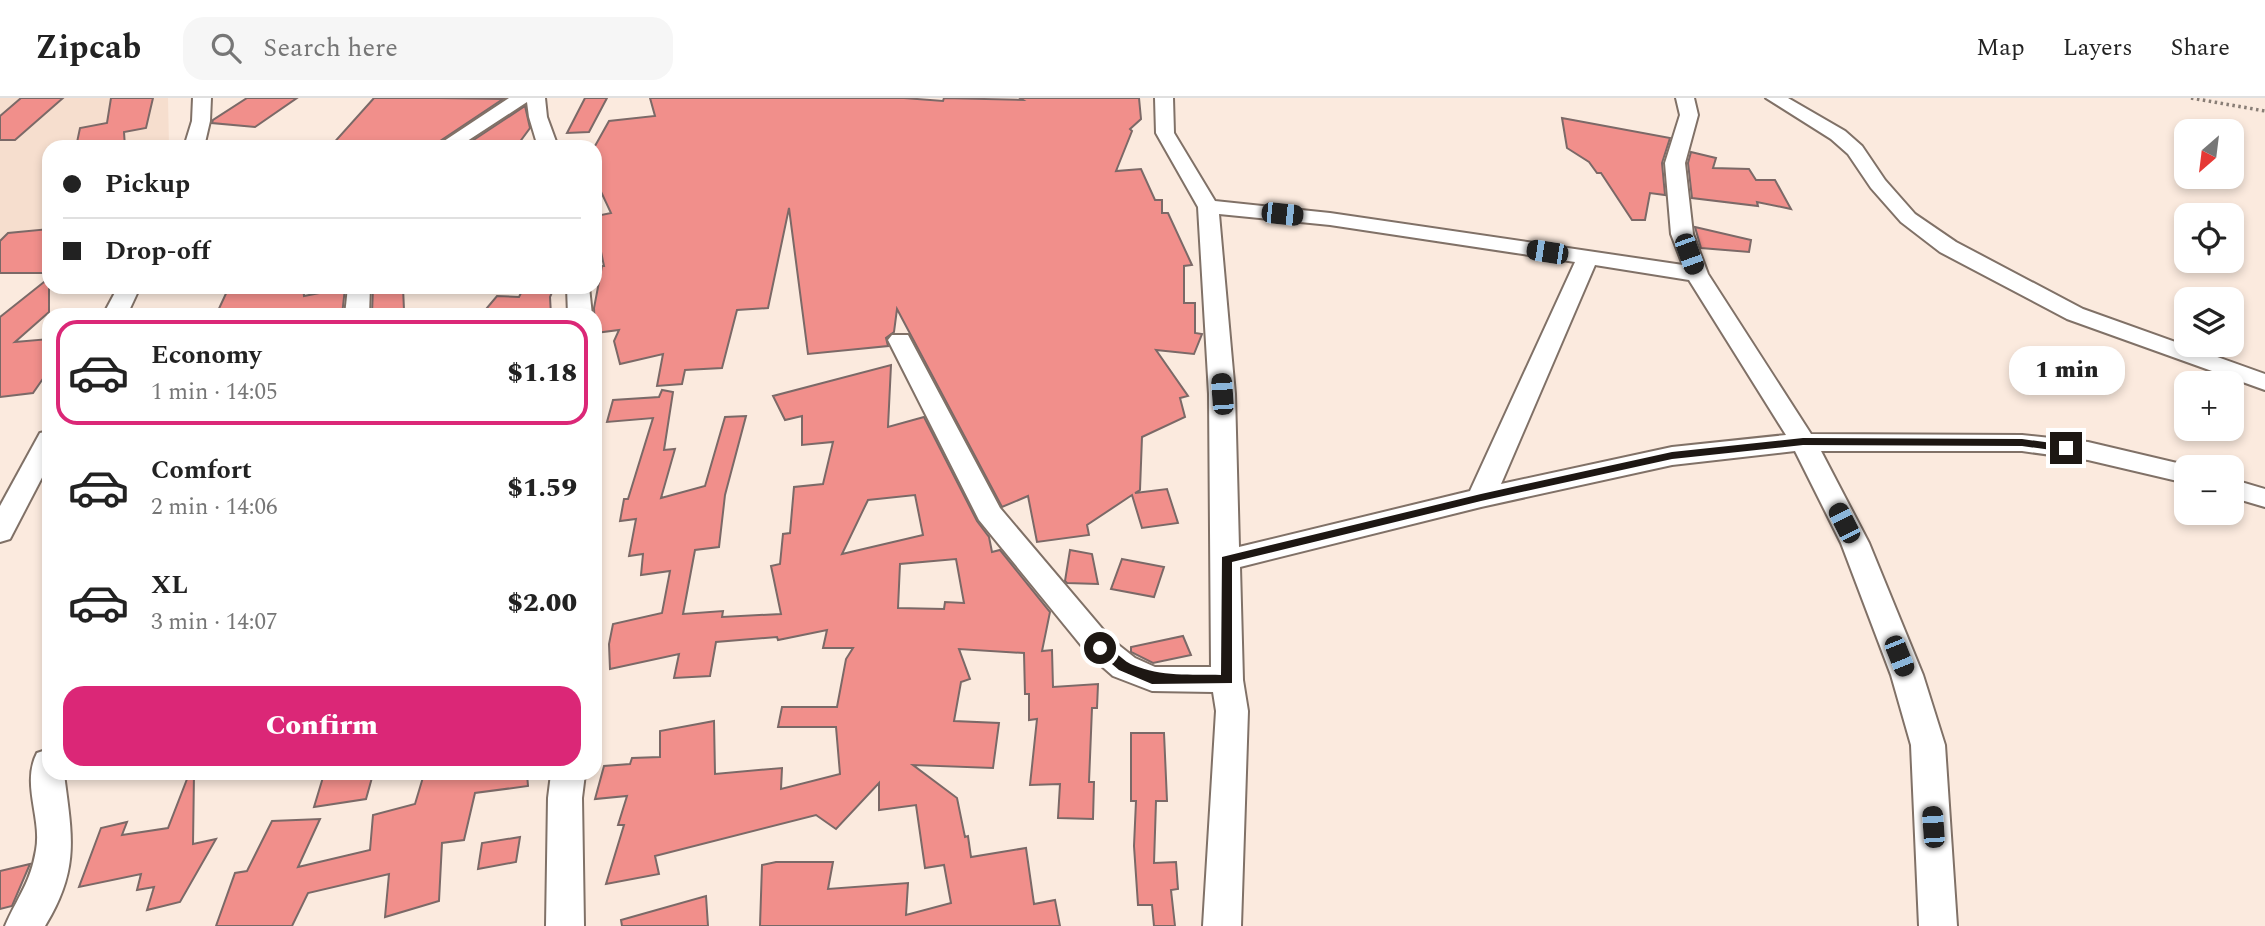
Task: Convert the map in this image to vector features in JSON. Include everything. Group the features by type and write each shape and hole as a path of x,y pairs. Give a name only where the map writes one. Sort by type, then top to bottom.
{"street":[{"path":"196,140 201,121 202,98"},
{"path":"456,140 521,98"},
{"path":"536,98 538,117 546,140"},
{"path":"1164,98 1165,133 1208,207 1222,394 1227,680 1232,711 1222,926"},
{"path":"1685,98 1689,115 1675,163 1682,234 1696,274 1803,442 1855,543 1907,675 1928,745 1938,926"},
{"path":"1775,98 1839,135 1855,150 1878,184 1908,218 1948,247 2076,314 2265,382"},
{"path":"1208,207 1331,219 1696,274"},
{"path":"1481,498 1587,259"},
{"path":"900,340 989,513 1100,648 1124,667 1152,679 1227,680"},
{"path":"1226,560 1481,498 1672,456 1803,442 2022,443 2088,451 2174,471"},
{"path":"0,532 42,452"},
{"path":"2244,492 2265,498"},
{"path":"24,926 43,896 55,848 48,780"},
{"path":"565,926 567,780"}],"path":[{"path":"2191,98 2265,111"}],"shaded area":[{"path":"0,98 168,98 169,140 42,140 42,245 0,249"}],"building":[{"path":"21,98 63,98 15,140 0,140 0,116"},
{"path":"111,98 153,98 146,128 124,132 125,140 77,140 80,128 107,123"},
{"path":"247,98 297,98 255,127 212,123"},
{"path":"374,98 503,99 442,140 336,140"},
{"path":"585,98 607,98 589,132 567,133"},
{"path":"650,98 904,98 943,101 944,98 1139,98 1141,119 1130,129 1132,131 1116,171 1141,169 1155,200 1162,200 1162,213 1168,213 1192,265 1184,266 1184,303 1195,303 1195,333 1202,334 1194,354 1156,350 1188,396 1180,398 1185,417 1142,437 1140,490 1135,493 1167,489 1178,523 1142,528 1132,495 1087,525 1089,535 1037,542 1028,496 1002,507 897,309 894,332 886,338 888,346 808,354 789,208 768,308 737,310 722,368 685,370 682,384 657,386 663,354 620,364 614,341 619,330 602,332 602,308 594,308 597,294 602,294 602,215 611,213 602,194 602,140 598,140 609,121 655,116"},
{"path":"525,106 530,128 521,140 474,140"},
{"path":"1562,118 1670,138 1662,163 1665,195 1650,193 1645,220 1632,220 1601,173 1597,173 1589,162 1567,148"},
{"path":"1691,152 1716,158 1713,168 1749,169 1756,180 1775,180 1791,209 1757,202 1758,206 1692,198 1688,163"},
{"path":"1695,227 1751,240 1749,252 1701,248"},
{"path":"42,230 42,273 0,273 0,241 8,233"},
{"path":"42,284 42,294 49,294 49,308 42,308 42,318 15,342 42,340 42,380 33,393 0,397 0,317"},
{"path":"226,294 344,294 343,308 219,308"},
{"path":"373,294 403,294 404,308 372,308"},
{"path":"520,294 551,294 551,308 487,308 497,296 519,297"},
{"path":"891,365 888,427 924,417 977,521 989,537 992,552 1000,550 1050,612 1042,651 1052,650 1053,687 1098,684 1097,708 1092,708 1089,782 1094,782 1093,819 1058,818 1060,784 1030,785 1037,719 1029,720 1024,653 959,649 970,679 961,682 954,721 999,723 993,768 913,765 957,798 971,857 1026,848 1034,904 1055,900 1060,926 760,926 762,865 776,862 833,862 828,889 908,883 906,915 951,903 944,865 925,868 916,805 879,810 879,783 836,829 816,815 655,856 659,874 606,884 624,825 618,825 627,796 595,799 604,766 630,764 632,758 660,757 660,731 714,721 715,774 782,768 781,789 840,774 836,727 778,727 782,707 837,707 846,659 853,648 823,648 827,630 778,640 777,637 716,642 710,676 674,678 679,654 610,669 609,644 613,624 662,613 670,571 641,575 643,554 629,556 636,519 620,521 624,499 628,499 653,418 607,422 613,400 659,397 662,390 673,392 664,450 675,449 661,498 705,486 725,417 746,416 725,495 719,547 695,550 683,614 723,611 722,617 781,614 771,566 780,564 783,534 790,533 794,487 823,484 833,442 802,445 802,416 785,420 773,396","holes":["915,495 923,535 842,554 868,500","956,559 964,603 945,602 944,609 898,608 900,564"]},
{"path":"1070,550 1092,554 1098,584 1065,581"},
{"path":"1122,559 1164,567 1154,597 1111,589"},
{"path":"1183,636 1191,655 1153,663 1131,652 1131,647"},
{"path":"1131,733 1164,733 1167,801 1156,801 1154,863 1176,862 1178,889 1171,890 1175,926 1154,926 1152,905 1138,905 1134,846 1136,801 1131,801"},
{"path":"187,780 194,780 193,844 216,839 180,902 147,910 154,887 137,890 141,874 79,887 101,828 127,822 122,835 168,828"},
{"path":"322,780 371,780 366,799 314,807"},
{"path":"422,780 528,780 528,786 475,793 464,840 442,843 439,901 385,917 389,874 308,893 292,926 216,926 235,873 247,871 272,821 320,819 298,867 370,850 373,815 415,804"},
{"path":"520,837 516,862 478,869 482,843"},
{"path":"30,864 12,906 0,909 0,871"},
{"path":"706,896 708,926 622,926 621,920"}],"route":[{"path":"1100,648 1124,667 1152,679 1227,680 1226,560 1481,498 1672,456 1803,442 2022,443 2066,448"}]}
